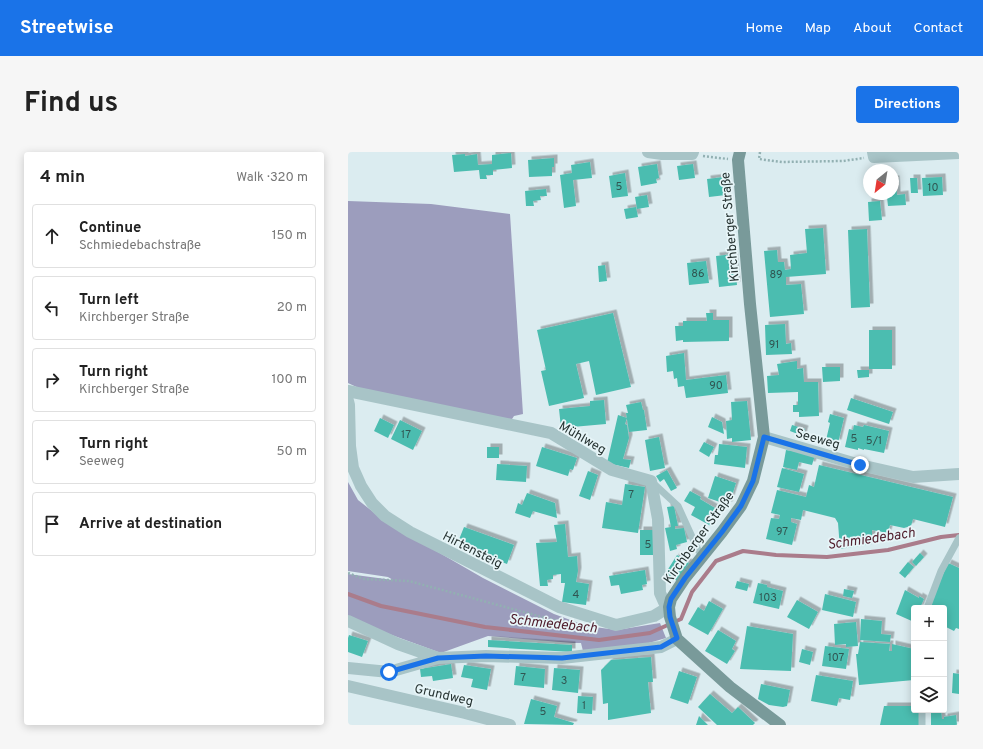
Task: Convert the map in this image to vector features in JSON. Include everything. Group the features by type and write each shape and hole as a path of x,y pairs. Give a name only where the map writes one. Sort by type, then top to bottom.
{"main road":[{"name":"Kirchberger Straße","path":"669,612 671,599 685,578 741,506 753,481 764,437 750,304 739,156"},
{"path":"669,612 676,635 730,687 778,725"}],"street":[{"path":"648,152 662,154 693,153"},
{"path":"874,155 959,153"},
{"name":"Mühlweg","path":"348,391 550,433 612,470 651,481"},
{"name":"Hirtensteig","path":"348,401 350,446 353,468 361,486 372,503 385,516 404,528 487,572 559,608 616,625 669,612"},
{"name":"Seeweg","path":"764,437 860,465 914,477 959,474"},
{"path":"651,481 658,519 660,593 669,612"},
{"path":"348,621 398,644 438,658"},
{"path":"348,668 389,672 438,658 486,656 562,658 661,647 676,635"},
{"name":"Grundweg","path":"348,686 510,725"}],"lane":[{"path":"651,481 678,506 698,550 703,556"},
{"path":"928,605 941,571 959,539"},
{"path":"922,713 922,725"}],"path":[{"path":"760,152 759,159 782,162 843,161 874,155"},
{"path":"693,153 739,156"},
{"path":"348,574 364,579 409,581 572,625 579,625"}],"shaded area":[{"path":"348,201 431,204 510,214 523,414 514,416 510,422 363,390 348,383"},
{"path":"348,482 358,500 386,522 483,578 554,614 587,626 617,630 660,623 666,638 628,649 583,651 581,643 488,636 441,653 348,619 348,574 393,580 388,577 348,571"}],"building":[{"path":"511,153 512,168 493,170 493,175 486,175 487,179 480,179 479,170 454,172 452,155 465,154 465,156 477,154 478,165 492,164 492,155"},
{"path":"554,158 552,176 529,177 528,160"},
{"path":"590,162 592,178 573,180 576,206 564,208 560,175 572,173 571,165"},
{"path":"657,164 659,178 656,179 657,183 641,186 638,167"},
{"path":"693,164 695,178 679,180 677,166"},
{"path":"625,173 628,196 612,198 609,176"},
{"path":"724,177 726,195 709,197 707,179"},
{"path":"942,177 943,195 923,196 922,178"},
{"path":"910,178 917,178 918,193 911,193"},
{"path":"546,189 547,196 540,196 541,200 533,201 534,206 526,206 525,191"},
{"path":"905,194 906,205 888,206 887,200 899,200 899,195"},
{"path":"647,195 649,207 637,209 635,197"},
{"path":"880,201 882,220 869,221 868,202"},
{"path":"636,207 638,217 626,219 624,209"},
{"path":"823,228 826,274 786,277 786,285 801,284 804,314 770,317 764,251 777,250 778,262 784,262 785,270 791,269 790,255 807,253 805,229"},
{"path":"867,229 870,307 851,308 848,230"},
{"path":"734,254 737,285 719,287 716,256"},
{"path":"706,261 709,283 689,285 687,263"},
{"path":"605,265 607,281 599,282 598,266"},
{"path":"613,313 631,387 596,395 589,361 576,364 584,398 549,406 541,371 546,370 537,330"},
{"path":"706,313 713,313 713,320 729,320 729,341 676,341 675,326 683,326 683,321 707,321"},
{"path":"785,324 786,344 791,343 792,354 766,355 765,325"},
{"path":"869,330 892,330 892,369 869,369"},
{"path":"684,353 686,380 726,375 728,393 686,398 684,386 678,387 677,378 674,379 673,371 667,372 666,356"},
{"path":"797,361 797,369 803,368 804,382 818,382 819,416 799,417 799,412 793,412 793,405 798,405 798,392 768,393 767,376 779,375 777,364"},
{"path":"822,367 840,367 840,381 823,382"},
{"path":"857,370 869,370 869,377 858,378"},
{"path":"851,398 893,412 889,424 847,410"},
{"path":"604,400 606,424 561,428 559,409 590,406 590,401"},
{"path":"747,401 751,440 732,442 732,438 727,439 726,421 732,420 731,402"},
{"path":"641,402 644,410 647,430 629,432 626,405"},
{"path":"830,414 844,418 838,443 826,440 830,423 828,422"},
{"path":"618,415 627,418 625,424 627,425 629,438 623,459 631,460 629,468 607,463"},
{"path":"712,417 722,422 724,434 708,427"},
{"path":"380,418 394,425 388,438 374,431"},
{"path":"400,420 422,431 413,450 391,439"},
{"path":"792,425 805,429 803,436 790,431"},
{"path":"854,425 863,427 864,425 889,431 884,453 845,447 849,429 853,430"},
{"path":"659,437 665,468 650,471 645,440"},
{"path":"704,442 714,447 709,457 699,451"},
{"path":"719,444 747,447 745,468 714,464 715,455 718,455"},
{"path":"487,447 499,447 499,458 487,458"},
{"path":"542,447 577,458 573,470 570,469 568,476 536,466"},
{"path":"786,450 815,455 812,465 799,462 797,470 783,467"},
{"path":"497,464 527,466 526,482 496,480"},
{"path":"819,465 953,497 945,527 913,519 911,526 904,528 890,525 888,533 872,530 872,544 840,549 838,523 835,518 803,510 801,520 791,518 791,522 797,524 792,545 766,539 771,518 779,519 780,515 771,513 777,490 806,497 809,485 814,487"},
{"path":"782,468 804,474 799,492 777,487"},
{"path":"667,470 677,488 671,491 664,479 660,482 656,476"},
{"path":"588,471 598,475 590,500 579,496"},
{"path":"715,476 736,483 729,505 708,498"},
{"path":"625,484 645,487 638,533 602,528 606,502 622,505"},
{"path":"690,491 720,511 711,526 691,515 695,507 684,501"},
{"path":"527,493 555,503 557,518 533,511 530,518 515,513 518,503 522,505"},
{"path":"674,506 678,526 675,526 675,529 684,528 687,542 676,545 677,549 670,551 665,528 671,527 667,507"},
{"path":"565,524 568,557 577,556 578,571 576,582 589,584 586,605 562,602 565,583 561,583 561,574 553,575 553,579 547,580 548,586 540,586 536,543 557,542 554,525"},
{"path":"464,527 514,545 507,564 476,552 477,549 458,542"},
{"path":"640,530 654,530 654,555 640,555"},
{"path":"920,553 924,557 916,566 912,562"},
{"path":"677,555 689,563 677,581 665,574"},
{"path":"908,562 914,567 905,578 899,573"},
{"path":"948,563 959,568 959,629 956,628 954,631 947,628 947,605 929,605"},
{"path":"645,570 647,584 642,585 643,590 621,594 619,585 611,586 609,576"},
{"path":"737,581 749,584 747,591 735,588"},
{"path":"758,583 783,591 779,609 753,603"},
{"path":"844,589 854,591 852,598 843,596"},
{"path":"905,590 919,598 919,596 924,599 921,605 911,605 911,621 896,614"},
{"path":"825,594 856,602 853,617 822,610"},
{"path":"797,600 818,612 809,629 787,617"},
{"path":"709,601 723,609 708,635 688,624 698,607 704,611"},
{"path":"861,619 882,621 881,634 891,635 890,642 860,640"},
{"path":"856,622 858,646 846,647 846,644 835,645 834,624"},
{"path":"747,626 793,634 791,671 740,669"},
{"path":"718,630 736,641 732,649 735,651 727,664 705,651"},
{"path":"349,635 368,641 362,657 348,652"},
{"path":"488,640 572,645 572,652 488,647"},
{"path":"860,642 890,644 889,651 892,651 892,644 911,648 911,680 859,685 856,654 858,654"},
{"path":"825,646 849,649 846,669 822,666"},
{"path":"802,649 813,652 810,665 799,662"},
{"path":"651,657 653,682 648,682 651,713 608,720 608,703 603,704 601,670 611,660"},
{"path":"451,664 453,678 433,681 432,676 421,677 420,669"},
{"path":"464,665 491,669 487,690 471,687 473,679 461,677"},
{"path":"516,666 545,669 544,688 514,685"},
{"path":"554,668 580,670 578,693 552,690"},
{"path":"679,671 697,677 688,704 670,698"},
{"path":"953,673 959,674 959,694 952,693"},
{"path":"816,675 853,681 850,700 839,698 837,706 811,701"},
{"path":"761,684 790,690 787,706 783,707 769,705 758,699"},
{"path":"710,694 732,713 738,707 755,723 753,725 717,725 698,707"},
{"path":"578,696 593,697 592,714 577,713"},
{"path":"531,699 557,706 554,717 574,723 573,725 524,724"},
{"path":"884,706 911,706 911,713 919,713 919,725 880,725"},
{"path":"931,713 941,713 942,719 944,719 944,717 956,715 957,725 931,725"},
{"path":"699,716 708,725 696,725"}],"waterway":[{"name":"Schmiedebach","path":"348,594 381,606 485,627 599,640 650,633 681,619 692,592 716,561 743,551 776,555 827,557 888,550 941,537 959,535"}],"route":[{"path":"389,672 438,658 486,656 562,658 661,647 677,638 670,617 669,607 671,599 685,578 741,506 753,481 764,437 860,465"}]}
